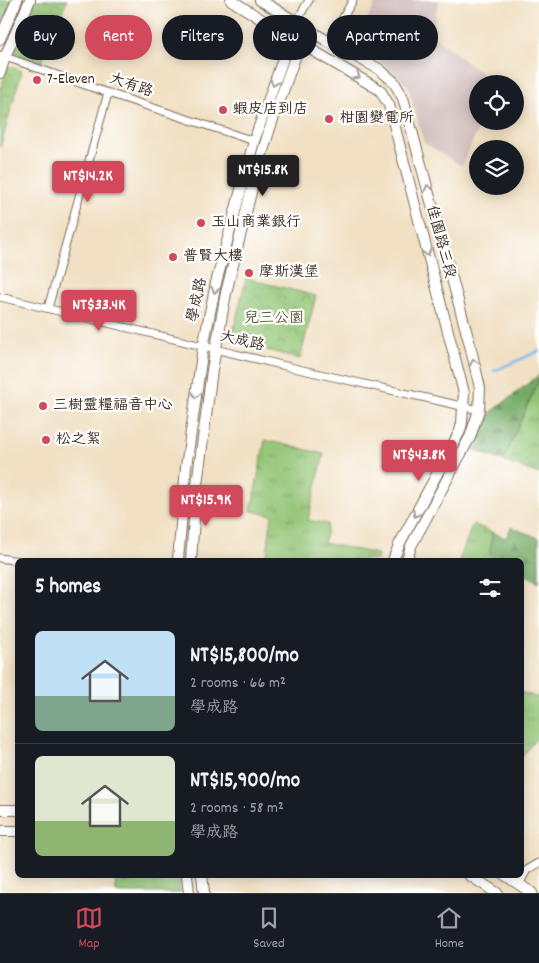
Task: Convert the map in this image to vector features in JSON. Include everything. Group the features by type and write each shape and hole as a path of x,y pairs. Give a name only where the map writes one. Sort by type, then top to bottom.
{"street":[{"path":"0,39 17,0"},
{"path":"0,73 3,56 30,0"},
{"name":"佳園路三段","path":"231,0 255,15"},
{"name":"佳園路三段","path":"260,0 285,15"},
{"name":"學成路","path":"300,15 309,0"},
{"path":"344,15 353,0"},
{"name":"佳園路三段","path":"317,53 380,90 389,105 464,393 460,431 394,558"},
{"name":"大有路","path":"3,56 254,141"},
{"name":"學成路","path":"178,558 186,467 203,347 216,283 254,141 282,60"},
{"name":"學成路","path":"191,558 196,492 227,287 255,176 294,60"},
{"name":"佳園路三段","path":"362,60 379,69 394,82 404,98 480,388 479,410 470,437 411,546 408,558"},
{"path":"48,308 108,93"},
{"name":"大成路","path":"0,297 203,347 479,410"},
{"path":"0,558 15,560"},
{"path":"0,810 15,810"},
{"path":"0,831 15,831"},
{"path":"524,875 527,870 539,863"},
{"path":"187,878 189,893"},
{"path":"202,878 204,893"},
{"path":"474,878 497,893"},
{"path":"510,878 532,893"},
{"path":"519,884 522,878"}],"shaded area":[{"path":"377,0 439,0 436,15 370,15"},
{"path":"438,40 484,75 469,75 469,130 478,130 474,140 469,140 469,150 462,166 424,143 408,86 379,60 438,60"}],"green space":[{"path":"0,0 12,0 0,27"},
{"path":"35,0 67,0 61,15 29,15"},
{"path":"32,60 43,60 41,64"},
{"path":"8,66 22,71 0,148 0,91"},
{"name":"兒三公園","path":"246,278 316,296 300,359 235,341 232,336"},
{"path":"539,375 539,379 503,461 471,449 485,417"},
{"path":"539,379 539,474 503,461"},
{"path":"265,440 324,454 308,520 328,524 324,543 378,554 377,558 266,558 272,515 251,511"},
{"path":"473,524 492,532 490,553 494,558 460,558"},
{"path":"511,527 539,538 539,582 524,574 524,558 494,558 490,553 492,532 506,538"},
{"path":"524,693 539,698 539,735 524,754"},
{"path":"115,878 179,878 180,893 116,893"}],"waterway":[{"path":"494,371 539,351"}],"place":[{"name":"7-Eleven","path":"37,80"},
{"name":"蝦皮店到店","path":"223,110"},
{"name":"柑園變電所","path":"329,119"},
{"name":"玉山商業銀行","path":"201,223"},
{"name":"普賢大樓","path":"173,257"},
{"name":"摩斯漢堡","path":"249,273"},
{"name":"三樹靈糧福音中心","path":"43,406"},
{"name":"松之絮","path":"46,440"}]}
